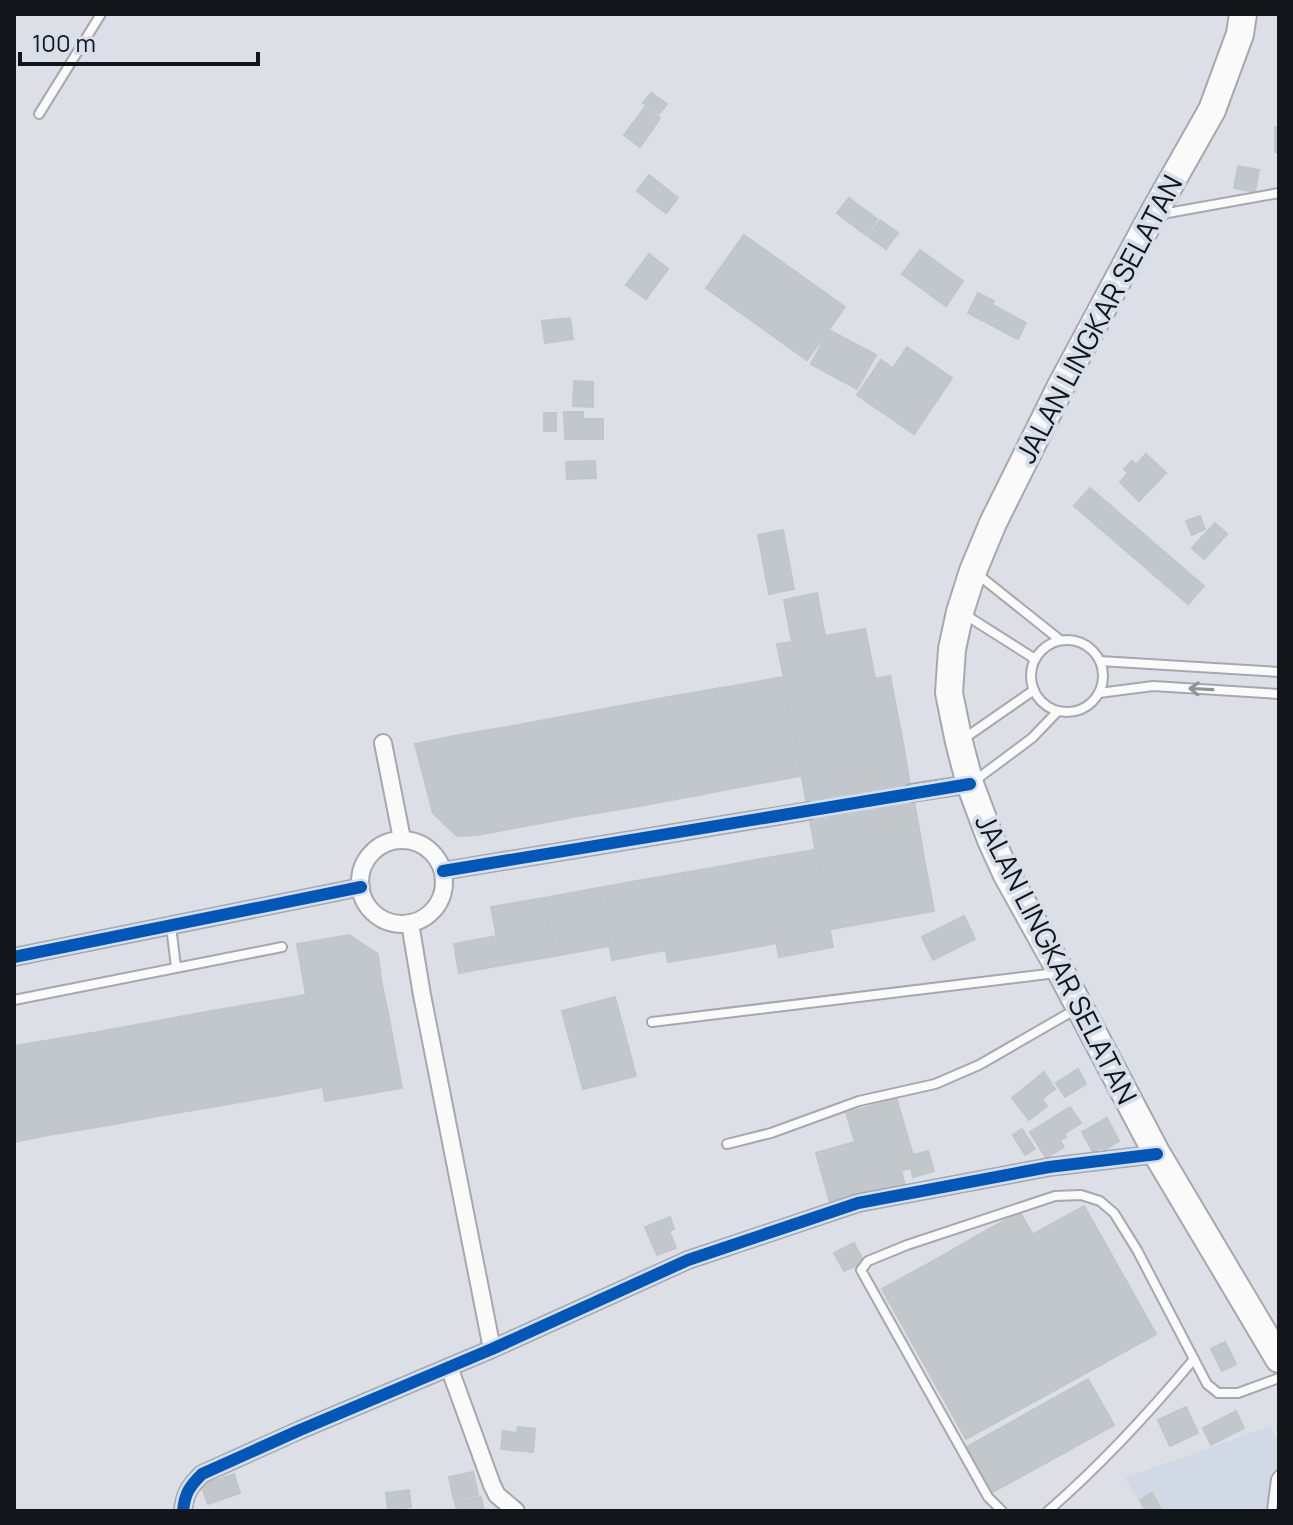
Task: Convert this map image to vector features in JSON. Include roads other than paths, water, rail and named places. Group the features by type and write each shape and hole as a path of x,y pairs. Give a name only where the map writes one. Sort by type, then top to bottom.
{"highway":[{"name":"JALAN LINGKAR SELATAN","path":"1243,14 1240,34 1212,110 1054,400 993,523 960,612 952,649 949,693 970,784 1007,875 1157,1154 1279,1359"}],"street":[{"path":"383,743 402,839"},
{"path":"912,793 970,784"},
{"path":"443,871 808,811"},
{"path":"402,839 420,844 434,855 443,871 443,894 436,908 425,918 396,924 382,918 368,905 361,887 361,871 367,858 382,844 402,839"},
{"path":"14,957 361,887"},
{"path":"410,923 492,1349"},
{"path":"183,1511 189,1487 202,1474 492,1349 688,1260 858,1203 1049,1167 1157,1154"},
{"path":"449,1367 492,1485 497,1495 516,1511"}],"lane":[{"path":"39,114 101,14"},
{"path":"1152,216 1279,193"},
{"path":"973,571 1060,640"},
{"path":"960,612 1035,659"},
{"path":"1060,640 1076,641 1090,648 1100,661 1103,677 1099,693 1088,705 1074,712 1058,711 1043,703 1034,690 1031,674 1035,659 1045,647 1060,640"},
{"path":"1100,661 1279,672"},
{"path":"1099,693 1153,686 1279,694"},
{"path":"959,742 1034,690"},
{"path":"970,784 1032,738 1058,711"},
{"path":"171,926 176,967"},
{"path":"14,1000 282,947"},
{"path":"652,1022 1061,972"},
{"path":"727,1144 771,1133 859,1101 935,1084 979,1065 1079,1008"},
{"path":"1002,1511 988,1497 936,1407 861,1270 865,1263 907,1245 1055,1196 1081,1195 1100,1201 1114,1213 1137,1250 1207,1384 1218,1393 1238,1393 1279,1378"},
{"path":"1048,1511 1105,1458 1194,1359"},
{"path":"1272,1511 1279,1475"}],"tunnel":[{"path":"808,811 912,793"}]}
